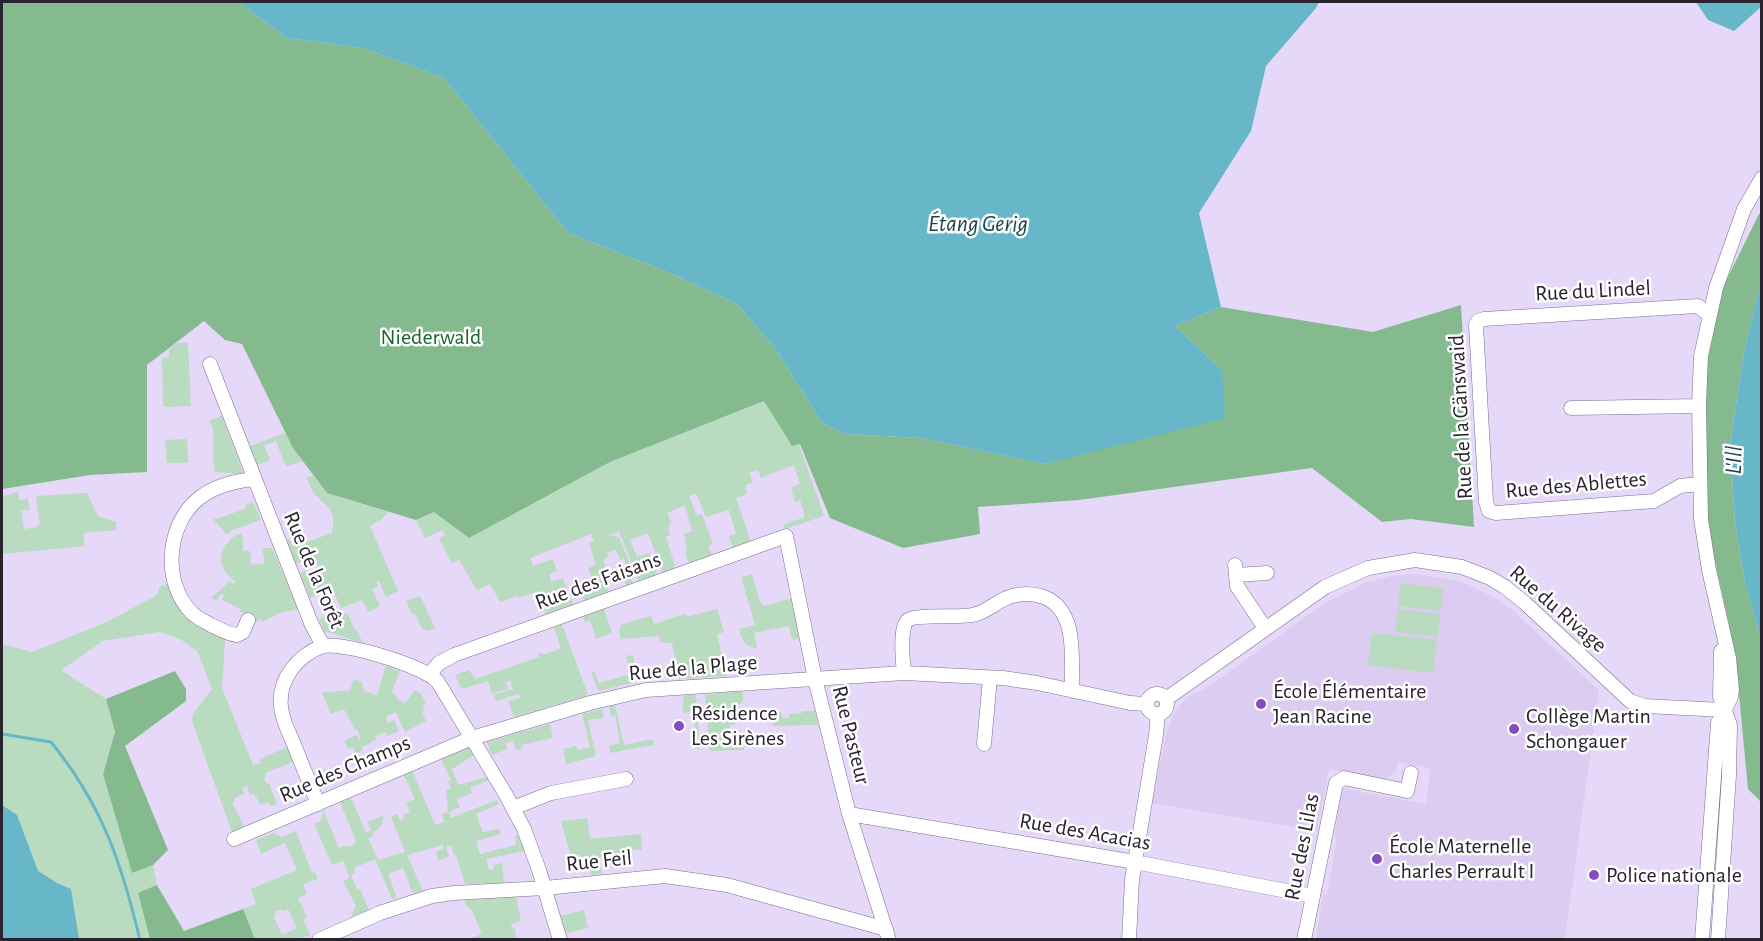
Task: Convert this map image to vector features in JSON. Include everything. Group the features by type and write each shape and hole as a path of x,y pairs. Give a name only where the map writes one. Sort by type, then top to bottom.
{"street":[{"path":"1702,939 1718,723 1731,697 1732,690 1729,658 1703,540 1699,484 1701,356 1708,314 1716,288 1740,220 1761,178"},
{"name":"Rue du Lindel","path":"1478,321 1488,318 1698,306 1708,314"},
{"name":"Rue de la Gänswaid","path":"1478,321 1476,326 1485,493 1489,511"},
{"name":"Rue de la Forêt","path":"210,364 311,623 323,646 337,645 353,648 430,674"},
{"path":"1571,408 1699,406"},
{"path":"248,620 243,632 237,635 226,633 194,615 185,604 178,589 172,572 171,552 181,522 188,509 199,498 226,484 254,479"},
{"name":"Rue des Ablettes","path":"1489,511 1493,513 1654,501 1680,486 1699,484"},
{"name":"Rue des Faisans","path":"430,674 439,663 454,655 786,536"},
{"name":"Rue Pasteur","path":"786,536 815,679 849,814 887,934"},
{"name":"Rue du Rivage","path":"1166,699 1325,587 1368,568 1415,560 1452,564 1484,575 1505,587 1630,701 1645,706 1724,710"},
{"path":"1265,628 1237,586 1236,570 1267,573"},
{"path":"904,674 903,632 908,620 974,615 988,610 1011,596 1034,594 1054,603 1068,622 1072,691"},
{"path":"318,804 284,722 280,699 286,678 293,667 302,657 323,646"},
{"path":"430,674 442,688 524,829 560,939"},
{"path":"815,679 904,674 990,678 1037,683 1130,703 1147,704"},
{"path":"984,744 990,678"},
{"name":"Rue de la Plage","path":"472,738 590,703 640,691 815,679"},
{"path":"1154,694 1166,699 1166,709 1158,714 1150,711 1147,704 1150,696 1154,694"},
{"path":"1718,939 1729,775 1730,724 1724,710"},
{"path":"1129,939 1135,862 1158,714"},
{"name":"Rue des Champs","path":"234,839 472,738"},
{"name":"Rue des Lilas","path":"1304,939 1336,783 1344,778 1407,791 1411,773"},
{"path":"513,808 551,793 626,779"},
{"name":"Rue des Acacias","path":"849,814 1135,862 1313,896"},
{"path":"1706,869 1722,873"},
{"name":"Rue Feil","path":"319,939 380,913 432,896 665,876 727,885 887,934"}],"shaded area":[{"path":"1415,574 1455,580 1497,599 1510,608 1599,690 1565,939 1316,939 1323,895 1327,895 1342,791 1345,789 1426,804 1430,768 1398,762 1396,771 1385,780 1329,769 1317,831 1152,803 1167,730 1175,712 1187,697 1205,689 1325,603 1364,583 1391,576"}],"green space":[{"name":"Niederwald","path":"2,2 238,2 287,38 363,48 444,78 568,233 665,271 737,304 777,351 822,423 845,434 921,438 1046,464 1222,370 1175,326 1221,307 1373,332 1461,305 1474,527 1411,519 1382,522 1312,468 1079,500 978,507 980,534 903,548 830,518 800,444 792,446 764,401 610,462 469,538 434,512 416,520 327,493 293,448 242,344 225,340 204,321 147,365 147,472 90,475 2,489"},
{"path":"1761,213 1761,281 1744,352 1730,445 1735,522 1745,583 1761,639 1761,802 1748,789 1735,652 1706,520 1704,427 1708,348 1723,287"},
{"path":"177,343 188,343 191,406 165,407 163,405 162,358 169,357 169,349"},
{"path":"765,401 792,446 799,444 824,516 785,529 783,525 805,517 800,500 795,502 791,488 800,484 794,465 761,478 758,470 749,473 753,482 745,485 747,494 736,498 751,542 733,548 729,536 736,534 729,510 706,517 696,493 689,496 697,516 702,514 713,544 708,546 712,556 689,564 685,552 687,551 684,534 692,531 685,505 667,513 671,523 668,528 670,535 666,537 676,569 663,573 648,533 630,540 637,557 649,553 657,575 639,582 619,531 609,536 619,537 633,572 629,574 633,584 626,586 622,573 628,571 624,559 620,560 616,550 607,552 608,557 603,560 608,593 585,602 580,590 594,584 588,568 596,565 589,543 594,541 591,534 530,558 533,566 553,559 557,571 549,574 551,582 563,578 573,605 546,615 541,594 536,592 500,602 490,584 477,590 459,560 452,563 439,538 445,535 442,530 425,538 416,520 434,512 469,538 610,462"},
{"path":"222,416 242,474 214,472 213,427 209,421"},
{"path":"285,433 302,461 286,467 276,441 264,446 270,460 257,465 250,446"},
{"path":"187,439 188,463 167,463 165,440"},
{"path":"313,475 327,493 388,512 382,519 370,526 398,591 386,597 379,581 376,581 378,586 372,589 380,606 368,612 362,600 341,608 333,590 310,598 300,573 306,571 313,584 324,579 314,557 296,564 286,540 289,539 293,547 332,533 333,515 315,494 307,478"},
{"path":"18,492 19,500 28,499 30,510 21,511 24,529 40,525 36,496 87,493 98,516 116,522 116,530 83,533 85,546 2,554 2,496"},
{"path":"253,502 261,520 233,530 227,535 213,519 246,508 245,505"},
{"path":"242,533 243,551 250,551 251,565 265,563 262,548 272,548 298,609 279,613 263,622 260,619 253,624 252,613 246,614 222,600 224,595 220,594 217,601 211,598 229,582 234,584 236,582 224,570 221,557 228,542"},
{"path":"752,574 760,602 764,606 792,598 801,638 792,640 789,626 754,633 757,648 750,647 745,642 739,629 755,625 741,577"},
{"path":"172,583 225,639 222,688 253,765 261,763 260,759 287,747 293,762 265,773 264,778 277,804 270,806 268,802 261,805 254,794 250,795 247,786 242,788 244,794 234,798 235,801 232,803 244,826 232,832 192,721 193,714 212,689 197,651 180,639 160,632 103,641 61,670 106,699 115,732 103,774 132,873 153,865 157,885 138,893 150,939 2,939 2,644 32,652 107,622 157,595 160,586"},
{"path":"1401,583 1443,588 1441,611 1398,606"},
{"path":"420,596 435,628 426,631 423,630 415,614 412,614 406,601"},
{"path":"604,609 612,633 596,639 590,620 585,622 583,617"},
{"path":"717,609 724,632 717,634 726,676 679,679 672,643 660,642 659,636 621,639 620,625 651,616 654,624 685,614 687,617"},
{"path":"1398,609 1440,614 1438,637 1395,632"},
{"path":"347,613 363,643 324,631 319,619 325,616 328,621"},
{"path":"562,624 588,695 514,717 508,701 520,698 519,694 496,701 494,695 513,689 510,681 506,682 508,689 492,694 488,681 462,689 455,675 469,670 475,679 539,657 538,654 561,649 554,627"},
{"path":"1372,633 1437,640 1433,673 1368,665"},
{"path":"633,655 636,682 598,691 591,672 594,671 599,683 631,674 626,656"},
{"path":"386,666 400,671 392,691 399,700 405,703 415,690 421,694 426,703 422,705 425,710 422,712 426,721 405,732 396,712 386,717 388,723 394,720 399,731 387,736 385,732 375,736 376,740 362,747 363,750 356,754 353,747 349,749 344,741 357,735 359,741 361,740 357,729 355,730 344,709 331,714 322,693 350,690 354,679 362,682 364,691 377,695"},
{"path":"175,671 186,689 186,701 125,746 168,850 153,865 132,873 103,774 115,732 106,699"},
{"path":"743,692 743,701 734,706 735,724 730,725 731,741 743,741 744,750 710,751 705,695"},
{"path":"684,695 696,695 700,749 695,749 694,731 696,731 692,712 682,713"},
{"path":"615,705 624,745 653,739 654,745 610,753 609,746 620,743 615,715 611,716 609,707"},
{"path":"602,709 604,718 588,720 596,756 566,764 563,749 576,746 578,750 590,747 582,714"},
{"path":"802,711 815,711 818,725 772,726 772,713 781,712 782,718 789,718 789,714 802,713"},
{"path":"550,724 553,738 521,745 522,749 516,750 513,741 505,743 507,749 492,755 487,742"},
{"path":"466,747 470,748 474,755 452,769 458,785 487,777 489,780 470,788 472,793 457,799 460,807 449,812 451,818 497,800 499,804 476,814 483,832 499,829 501,834 476,841 480,854 516,845 515,836 518,835 525,851 486,859 489,870 494,869 493,865 502,863 504,883 465,884 451,845 446,847 449,856 438,861 436,852 444,849 443,845 407,855 423,891 413,893 403,868 388,874 397,898 392,899 375,859 354,868 355,873 351,875 369,910 351,917 356,906 343,881 350,878 343,861 332,865 314,824 321,821 323,809 339,848 347,845 348,847 356,841 340,802 351,798 366,833 371,830 368,822 384,817 379,829 368,838 378,860 405,852 391,817 397,814 400,820 404,818 403,815 410,812 406,804 415,799 403,774 412,770 435,825 444,822 442,814 448,812 446,791 451,788 448,781 451,780 440,757"},
{"path":"587,818 590,839 641,834 642,850 628,850 628,855 600,857 602,874 591,875 590,870 583,870 580,855 571,857 561,821"},
{"path":"296,831 312,873 315,872 318,879 303,884 307,894 298,898 307,917 303,919 310,935 298,939 255,939 243,909 256,904 251,889 297,870 285,843 261,854 256,840 274,833 282,837","holes":["282,909 283,911 288,909 297,928 282,935 273,916 276,915 275,912"]},
{"path":"157,885 184,931 243,909 255,939 150,939 138,893"},
{"path":"516,896 521,921 511,924 512,929 515,928 516,939 467,939 482,934 472,910 467,907 464,899"},
{"path":"584,910 588,928 566,933 561,916"}],"water":[{"name":"Étang Gerig","path":"238,2 1319,2 1266,66 1251,131 1199,213 1221,307 1175,326 1222,370 1225,418 1045,464 921,438 845,434 822,423 777,351 737,304 665,271 568,233 444,78 363,48 287,38"},
{"path":"1696,2 1761,2 1761,7 1734,31 1708,20"},
{"name":"L'Ill","path":"1761,281 1761,639 1745,583 1735,522 1730,445 1744,352"},
{"path":"2,805 17,815 38,871 71,889 79,939 2,939"}],"waterway":[{"path":"2,734 51,742 69,765 84,788 108,835 140,940"}],"place":[{"name":"École Élémentaire Jean Racine","path":"1261,704"},
{"name":"Résidence Les Sirènes","path":"679,726"},
{"name":"Collège Martin Schongauer","path":"1514,729"},
{"name":"École Maternelle Charles Perrault I","path":"1377,859"},
{"name":"Police nationale","path":"1594,875"}]}
